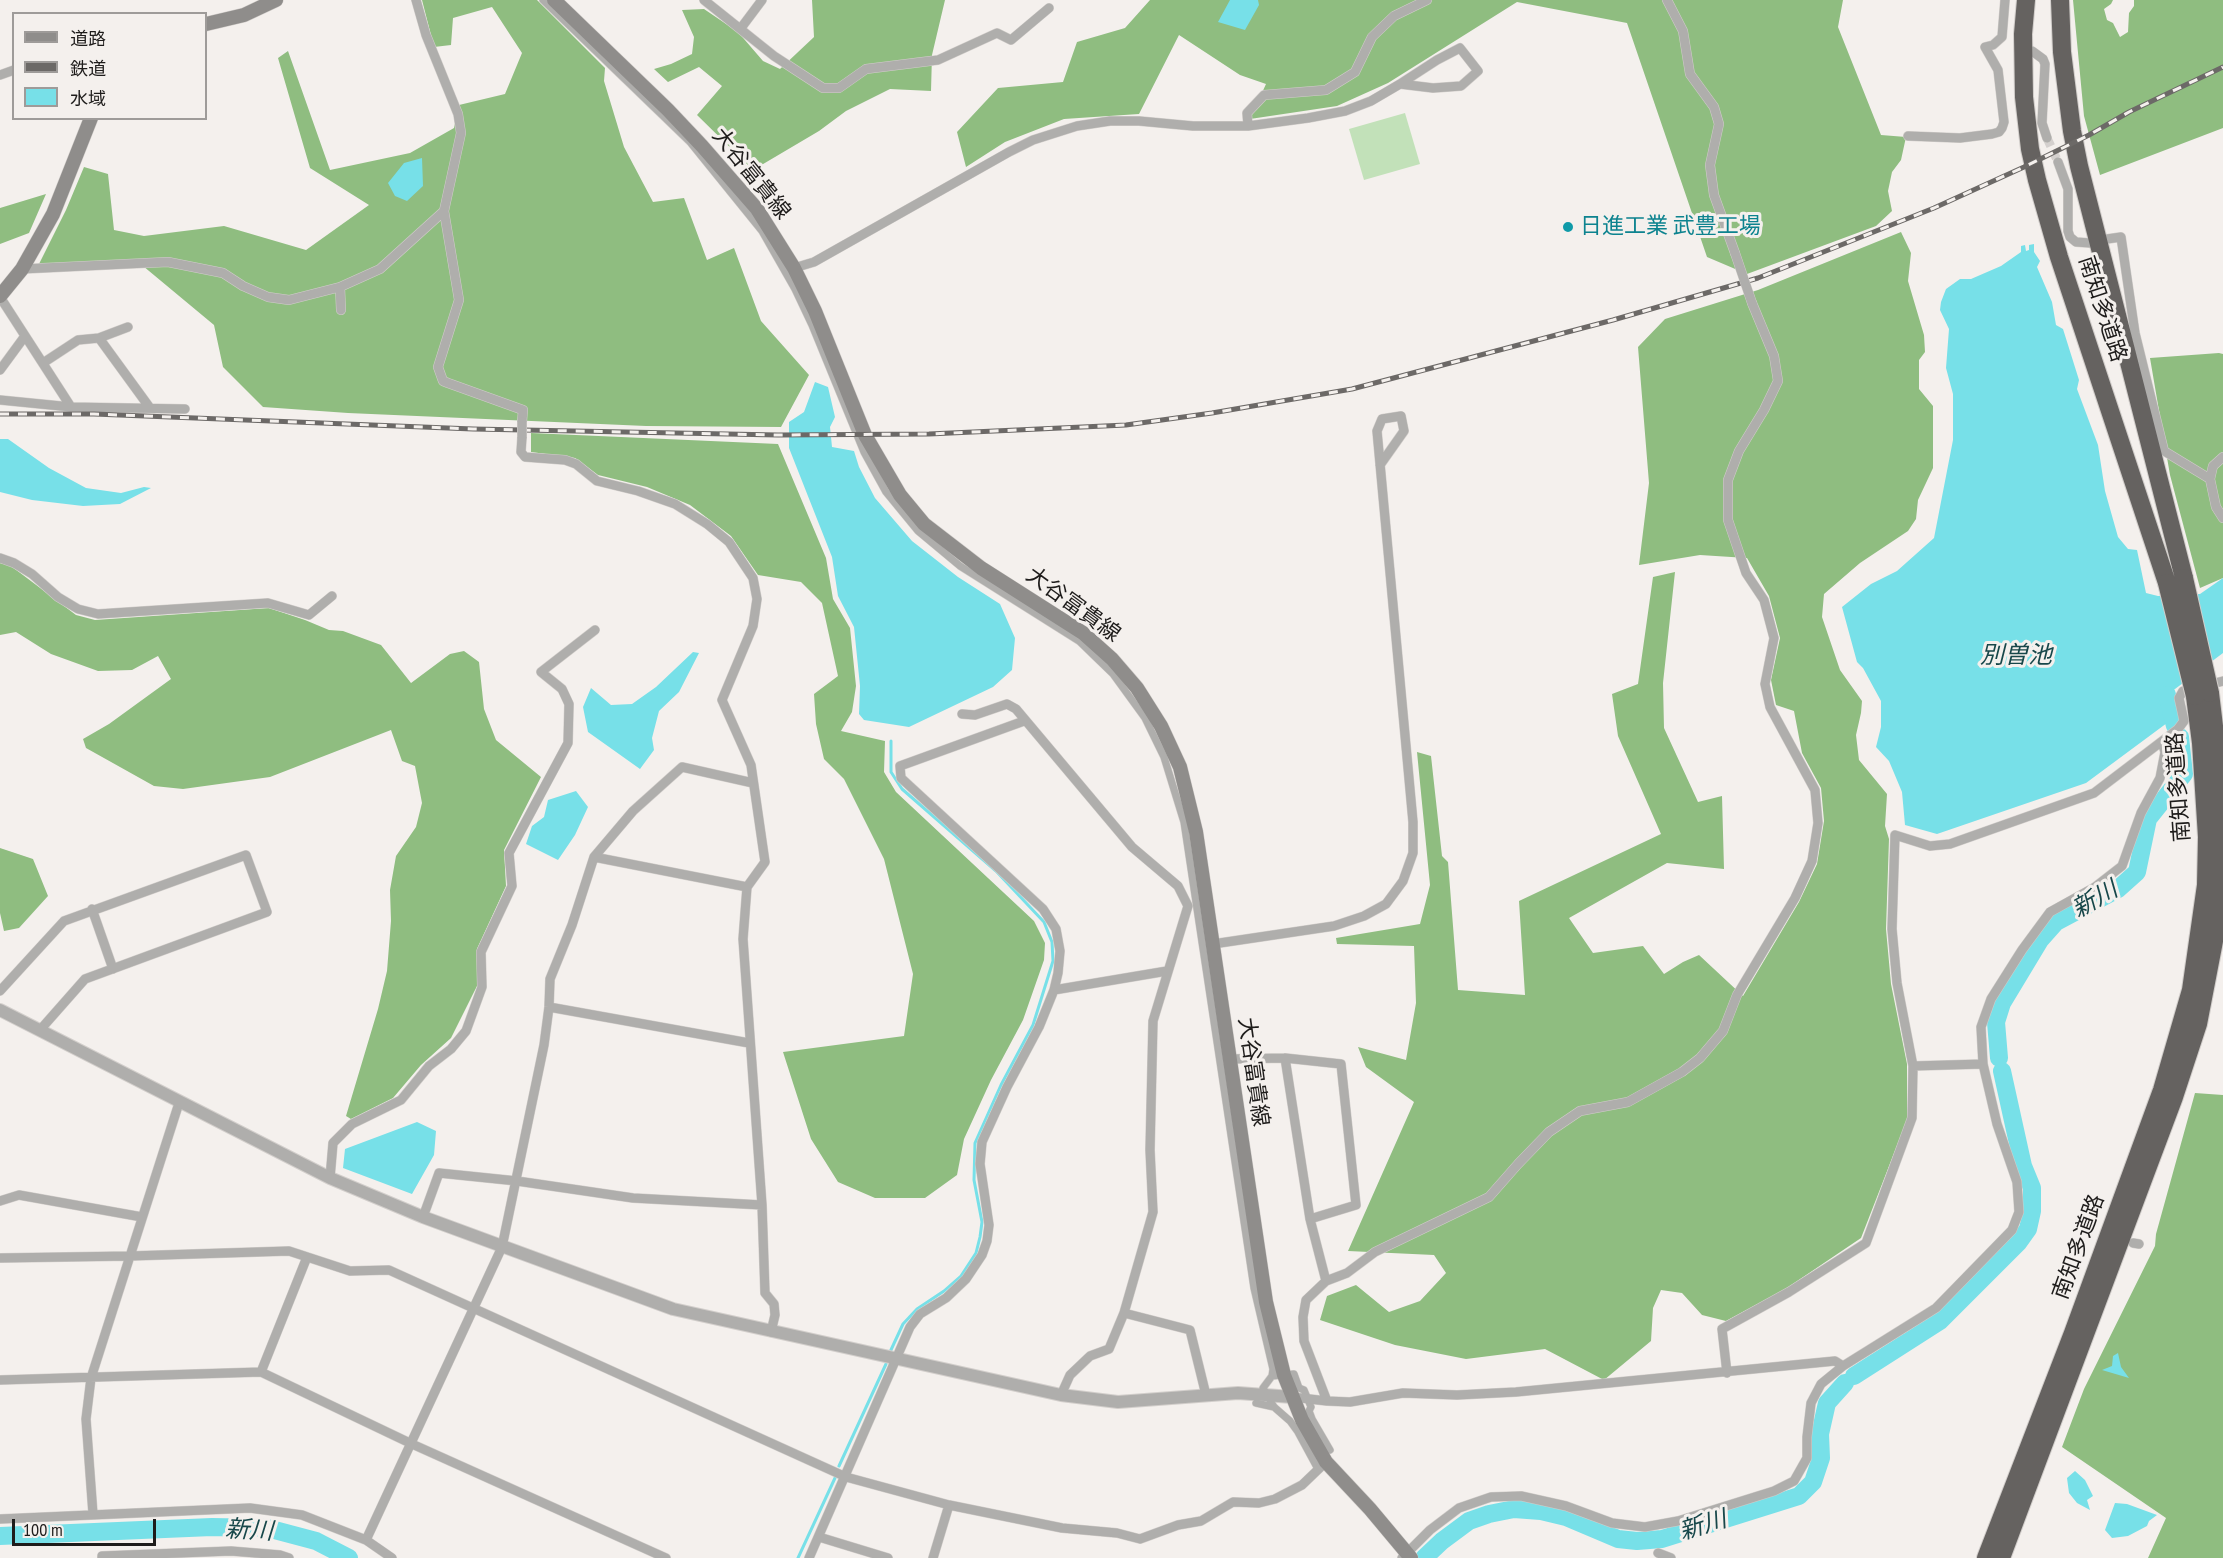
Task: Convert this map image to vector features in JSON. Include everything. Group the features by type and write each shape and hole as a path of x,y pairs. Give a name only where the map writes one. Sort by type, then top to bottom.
{"highway":[{"name":"南知多道路","path":"2001,1558 2174,1097 2198,1024 2208,982 2221,886 2223,837 2222,792 2209,690 2176,580 2059,257 2037,180 2030,149 2024,98 2025,0"},
{"name":"南知多道路","path":"2060,0 2062,52 2079,166 2176,580"},
{"name":"南知多道路","path":"1986,1558 2073,1333 2162,1090 2191,990 2206,885 2207,837 2202,753 2209,690"},
{"path":"2012,1558 2033,1487 2031,1478"}],"main road":[{"path":"207,24 244,15 276,0"},
{"name":"大谷富貴線","path":"554,0 702,146 757,209 794,268 815,311 865,435 900,495 924,524 981,568 1083,633 1113,659 1137,688 1161,726 1180,767 1196,832 1278,1376 1292,1397 1301,1420 1325,1460 1370,1509 1407,1556"},
{"path":"0,296 22,269 53,214 91,120"}],"street":[{"path":"416,0 426,36 458,114 461,133 444,211 459,300 439,362 443,381 523,410 521,452 525,457 565,460 576,464 597,481 638,491 675,504 707,524 729,542 753,579 757,599 753,626 722,700 750,765 765,862 747,887 743,939 762,1205 765,1293 774,1304 775,1315 771,1332"},
{"path":"543,0 690,142 762,231 795,289 812,325 864,452 886,492 918,531 960,566 1079,641 1113,674 1145,718 1164,757 1184,822 1254,1288 1273,1369 1278,1376"},
{"path":"704,0 774,56 823,88 839,88 866,69 938,60 997,33 1011,40 1049,8"},
{"path":"741,28 762,0"},
{"path":"1248,126 1247,113 1264,95 1326,90 1355,72 1372,38 1394,16 1427,0"},
{"path":"1327,1401 1304,1341 1303,1317 1306,1300 1326,1281 1347,1273 1375,1252 1489,1197 1549,1132 1580,1111 1628,1102 1682,1072 1700,1058 1723,1031 1737,995 1795,898 1812,861 1818,823 1815,790 1770,708 1765,684 1774,638 1764,600 1746,573 1728,520 1728,480 1738,451 1764,410 1778,381 1774,356 1752,303 1714,195 1710,165 1719,124 1714,107 1690,74 1683,31 1667,0"},
{"path":"1908,136 1960,138 1999,132 2004,122 2000,80 1995,63 1985,47 1993,45 2002,37 2005,0"},
{"path":"2002,37 2013,40"},
{"path":"794,268 814,262 1033,140 1077,126 1110,121 1193,126 1248,126 1345,111 1371,101 1460,48 1478,71 1461,86 1433,88 1400,84"},
{"path":"2032,51 2043,59 2045,64 2042,123 2047,138"},
{"path":"2058,162 2067,189 2068,231 2076,242 2090,243"},
{"path":"22,269 168,262 223,273 243,286 268,297 289,300 340,287 380,269 444,211"},
{"path":"2107,239 2121,237 2135,333 2164,450 2210,479"},
{"path":"340,287 341,310"},
{"path":"0,296 71,407"},
{"path":"43,363 78,340 99,338 128,327"},
{"path":"0,370 25,336"},
{"path":"99,338 150,408"},
{"path":"0,400 71,407 185,409"},
{"path":"1213,944 1334,926 1364,916 1386,904 1403,881 1413,853 1413,822 1380,465 1377,431 1382,419 1401,416 1404,431 1380,465"},
{"path":"2223,457 2213,466 2210,479 2216,507 2223,518"},
{"path":"0,558 14,562 32,574 58,597 78,609 98,614 268,603 309,615 332,596"},
{"path":"330,1178 333,1143 352,1124 401,1100 429,1066 451,1049 466,1031 482,987 482,952 512,886 509,853 568,742 569,704 562,689 541,672 595,630"},
{"path":"1727,1372 1722,1329 1789,1292 1866,1243 1912,1118 1912,1066 1897,983 1892,929 1895,835 1930,846 1950,844 2094,793 2178,729 2184,721 2179,698 2183,691 2209,690"},
{"path":"962,714 975,715 1007,704 1016,709 1132,847 1178,886 1188,906 1153,1021 1150,1150 1153,1212 1124,1313 1108,1349 1090,1356 1070,1375 1061,1395"},
{"path":"809,1558 910,1328 920,1314 946,1298 966,1279 982,1255 989,1226 980,1164 982,1142 1007,1087 1039,1027 1054,990 1060,951 1056,929 1043,909 901,778 900,765 1024,721"},
{"path":"1407,1556 1430,1530 1459,1508 1491,1497 1521,1496 1566,1506 1612,1523 1645,1527 1678,1521 1774,1491 1794,1481 1808,1458 1807,1437 1811,1403 1821,1384 1843,1366 1936,1308 2012,1230 2019,1212 2018,1182 1997,1124 1983,1064 1981,1027 1984,1017 1991,999 2022,950 2050,912 2095,887 2122,866 2141,813 2160,778 2165,752 2162,742"},
{"path":"366,1540 502,1247 542,1057 549,1007 550,979 572,924 594,857 633,811 682,767 753,783"},
{"path":"0,991 64,921 246,855 267,912 85,979 40,1030"},
{"path":"594,857 747,887"},
{"path":"92,909 113,969"},
{"path":"1054,990 1167,971"},
{"path":"549,1007 749,1043"},
{"path":"0,1010 330,1178 423,1217 673,1309 1061,1395 1118,1402 1138,1402 1238,1394 1271,1402 1301,1420 1306,1398 1294,1374 1278,1376 1263,1388 1271,1402"},
{"path":"1285,1058 1310,1219 1326,1281"},
{"path":"1230,1059 1285,1058 1341,1064 1356,1205 1310,1219"},
{"path":"1912,1066 1983,1064"},
{"path":"93,1514 86,1419 91,1378 179,1103"},
{"path":"423,1217 439,1173 517,1181 633,1198 762,1205"},
{"path":"0,1201 19,1195 142,1217"},
{"path":"0,1258 289,1251 350,1271 388,1269 846,1477 949,1505 1062,1528 1117,1533 1140,1539 1178,1525 1201,1521 1233,1502 1259,1503 1275,1499 1302,1485 1325,1460"},
{"path":"261,1372 307,1257"},
{"path":"1124,1313 1190,1330 1206,1395"},
{"path":"1256,1403 1292,1397 1350,1402 1403,1393 1457,1395 1516,1392 1835,1361 1843,1366"},
{"path":"0,1380 261,1372 412,1444 666,1558"},
{"path":"933,1558 949,1505"},
{"path":"0,1519 250,1508 302,1515 366,1540 392,1558"},
{"path":"819,1537 888,1558"},
{"path":"102,1558 102,1556 231,1551 280,1554 289,1558"},
{"path":"1658,1553 1671,1558"}],"green space":[{"path":"422,0 537,0 605,68 604,81 624,147 653,202 684,198 707,260 734,248 761,321 809,375 781,427 646,426 263,407 223,367 214,325 137,261 39,264 84,167 108,174 114,230 144,236 224,226 306,250 369,205 310,168 278,58 288,51 330,170 410,153 454,128 459,105 505,94 522,53 492,7 453,18 451,45 434,47"},
{"path":"812,0 945,0 932,55 931,91 890,89 846,111 819,131 753,170 697,115 722,86 699,67 668,82 654,69 692,54 694,37 682,10 704,9 738,32 763,61 780,69 814,37"},
{"path":"1150,0 1843,0 1838,27 1881,135 1906,137 1901,160 1892,172 1888,191 1892,211 1876,226 1747,274 1707,257 1627,23 1517,2 1388,83 1337,106 1250,119 1266,84 1240,75 1179,35 1139,114 1064,119 1005,142 966,167 957,132 998,88 1063,82 1077,42 1125,28"},
{"path":"2073,0 2113,0 2104,9 2107,20 2113,23 2120,37 2128,32 2129,13 2134,6 2134,0 2223,0 2223,128 2100,175 2084,116"},
{"path":"1405,113 1420,164 1364,180 1349,129"},
{"path":"46,194 29,233 0,244 0,208"},
{"path":"1901,232 1911,253 1908,281 1924,335 1925,352 1919,360 1919,389 1933,406 1933,468 1918,500 1916,519 1908,531 1860,563 1824,594 1822,617 1840,670 1862,701 1856,735 1859,760 1887,794 1885,826 1889,839 1886,929 1891,984 1907,1064 1907,1120 1861,1238 1784,1290 1726,1321 1702,1315 1682,1293 1661,1290 1653,1308 1651,1341 1604,1380 1545,1349 1466,1359 1395,1345 1320,1320 1327,1296 1356,1285 1389,1312 1420,1301 1446,1273 1434,1255 1348,1251 1414,1102 1366,1067 1358,1047 1406,1060 1416,1003 1414,946 1337,944 1336,938 1420,924 1430,885 1417,752 1431,756 1442,856 1448,862 1458,990 1525,995 1519,901 1661,834 1618,736 1612,694 1638,684 1653,577 1675,572 1663,683 1664,728 1698,802 1722,796 1724,869 1667,863 1569,918 1593,953 1643,946 1664,974 1699,955 1743,996 1799,902 1817,864 1824,821 1821,788 1802,753 1794,711 1776,705 1771,680 1780,638 1769,596 1747,558 1700,555 1639,565 1649,483 1638,347 1665,319 1758,290"},
{"path":"2223,354 2223,578 2200,588 2170,475 2150,358"},
{"path":"531,433 778,444 826,558 833,599 850,628 856,686 852,712 841,731 885,741 884,772 896,792 1034,921 1045,943 1044,960 1023,1020 991,1080 964,1139 957,1175 925,1198 875,1198 838,1182 811,1139 783,1052 904,1036 913,974 884,859 844,779 824,759 816,724 814,694 838,676 822,603 801,582 758,575 731,536 690,505 647,487 598,475 575,458 531,452"},
{"path":"0,563 11,566 76,615 95,620 269,608 329,630 343,631 381,645 411,683 450,654 464,651 479,662 484,709 496,740 541,777 504,850 506,886 477,949 477,986 451,1038 421,1065 393,1098 351,1119 346,1116 387,971 391,921 390,890 396,856 416,827 422,803 415,766 402,761 391,730 270,777 183,789 154,786 86,748 83,739 109,724 171,679 158,656 132,670 98,671 51,654 16,632 0,635"},
{"path":"0,848 33,859 48,896 19,928 4,931 0,913"},
{"path":"2195,1093 2223,1095 2223,1558 2148,1558 2166,1518 2062,1447 2084,1389 2155,1246 2156,1234"}],"water":[{"path":"1230,0 1258,0 1259,5 1245,30 1218,22"},
{"path":"422,158 423,186 407,201 395,196 388,183 404,163"},
{"name":"別曽池","path":"2034,244 2034,252 2040,261 2037,267 2052,302 2056,325 2063,329 2079,380 2077,389 2098,445 2105,491 2118,537 2128,549 2137,550 2146,593 2158,596 2200,594 2223,578 2223,653 2167,695 2162,695 2167,723 2086,783 1937,834 1905,825 1902,792 1889,761 1876,747 1881,727 1881,701 1863,668 1857,662 1842,607 1871,584 1897,571 1934,538 1953,440 1953,394 1946,368 1949,329 1940,310 1946,289 1960,279 1971,279 2001,266 2021,252 2021,246 2025,245 2026,251 2029,250 2029,245"},
{"path":"815,382 828,387 835,417 830,427 832,447 854,451 859,467 875,498 912,541 958,577 1000,604 1015,638 1012,670 993,687 909,727 864,720 859,714 860,686 854,627 838,596 832,557 789,448 789,422 804,412"},
{"path":"0,439 8,439 49,468 86,488 121,493 144,487 151,488 120,504 83,506 32,500 0,492"},
{"path":"693,652 699,653 679,692 659,711 652,738 654,750 640,769 588,732 583,707 591,688 611,705 632,704 656,687"},
{"path":"576,791 588,807 575,835 558,860 526,844 532,826 544,817 548,800"},
{"path":"417,1122 436,1131 434,1155 412,1194 343,1168 345,1149"},
{"path":"2118,1353 2121,1367 2129,1378 2102,1370 2112,1366 2113,1356"},
{"path":"2075,1471 2085,1480 2093,1496 2087,1500 2090,1510 2077,1503 2069,1493 2067,1478"},
{"path":"2115,1503 2127,1504 2157,1515 2149,1521 2147,1526 2128,1536 2112,1538 2105,1530"}],"waterway":[{"name":"新川","path":"2167,695 2175,726"},
{"name":"新川","path":"1999,1058 1996,1022 2002,1003 2040,940 2056,922 2118,889 2137,872 2148,819 2184,774 2180,737"},
{"path":"890,1352 903,1324 917,1309 944,1291 961,1276 976,1253 982,1222 974,1180 975,1143 1001,1085 1033,1025 1053,961 1052,942 1044,922 996,871 902,789 891,772 891,741"},
{"name":"新川","path":"1854,1376 1940,1321 2018,1243 2028,1229 2032,1211 2032,1188 2023,1166 2002,1071"},
{"path":"839,1466 886,1364"},
{"name":"新川","path":"1424,1558 1469,1521 1514,1509 1541,1511 1566,1517 1618,1539 1637,1541 1662,1539 1799,1496 1813,1482 1821,1458 1820,1434 1827,1403 1845,1383"},
{"path":"798,1558 835,1478"},
{"name":"新川","path":"0,1536 212,1527 267,1528 316,1541 349,1558"}],"tunnel":[{"path":"2047,138 2058,162"}],"railway":[{"path":"0,414 94,414 473,429 778,435 929,434 1126,425 1212,413 1352,389 1613,320 1758,278 1934,208 2024,167 2089,135 2129,112 2223,67"}],"place":[{"name":"日進工業 武豊工場","path":"1568,227"}]}
